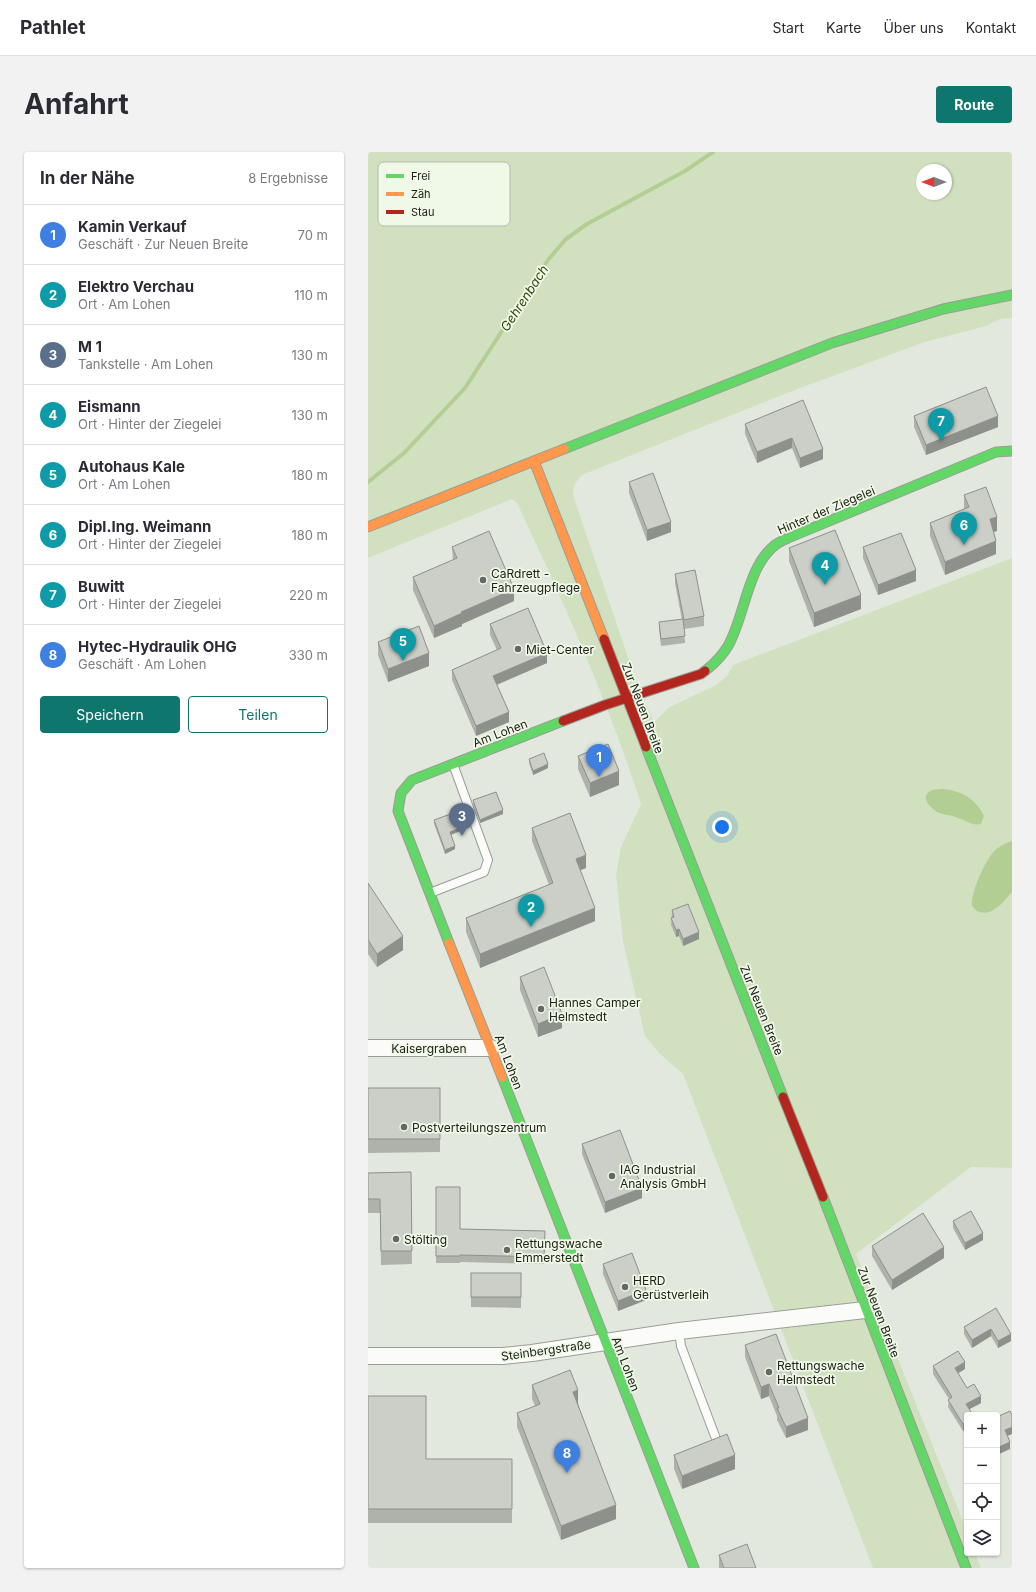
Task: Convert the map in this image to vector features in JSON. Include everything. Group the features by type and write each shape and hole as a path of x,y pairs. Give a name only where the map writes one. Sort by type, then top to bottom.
{"street":[{"path":"368,527 832,343 901,320 943,309 1012,295"},
{"name":"Hinter der Ziegelei","path":"626,698 701,674 721,657 729,644 761,561 773,546 788,538 996,452 1012,451"},
{"name":"Zur Neuen Breite","path":"534,461 812,1168 865,1310 966,1568"},
{"name":"Am Lohen","path":"626,698 412,780 401,793 398,811 428,893 491,1048 604,1342 694,1568"},
{"name":"Kaisergraben","path":"368,1048 491,1048"},
{"name":"Steinbergstraße","path":"368,1356 503,1356 532,1354 679,1330 865,1310"}],"lane":[{"path":"428,893 484,872 488,860 453,764"},
{"path":"679,1330 681,1346 715,1436"}],"shaded area":[{"path":"368,152 1012,152 1012,318 1000,319 986,326 925,342 800,388 582,475 575,484 573,491 578,510 632,669 654,723 668,708 716,685 727,676 733,665 1012,558 1012,1168 971,1167 856,1254 964,1524 964,1556 976,1556 981,1568 873,1568 683,1074 660,1054 645,1036 623,941 616,875 621,847 641,804 614,727 584,652 517,503 512,499 368,558"},
{"path":"944,789 962,794 973,801 984,816 981,824 972,824 956,817 937,812 932,808 926,800 927,795 932,790"},
{"path":"1012,841 1012,892 997,908 992,911 982,913 977,911 972,906 972,900 982,870 997,848"}],"building":[{"path":"986,387 998,416 926,445 914,416"},
{"path":"803,400 823,449 800,458 792,438 757,452 745,424"},
{"path":"653,473 671,522 647,530 629,482"},
{"path":"986,487 997,517 990,519 996,541 945,562 930,523 969,507 964,495"},
{"path":"835,530 861,595 814,613 789,548"},
{"path":"489,531 514,589 461,612 462,613 434,626 413,577 457,558 452,547"},
{"path":"901,533 916,570 878,585 863,547"},
{"path":"695,570 704,616 684,620 675,574"},
{"path":"528,608 547,653 493,676 509,712 476,726 452,670 501,648 490,624"},
{"path":"683,619 685,636 661,639 659,622"},
{"path":"419,626 429,653 388,669 378,642"},
{"path":"608,744 619,771 590,783 578,756"},
{"path":"544,753 548,764 533,771 529,759"},
{"path":"496,792 503,810 480,820 473,800"},
{"path":"463,804 470,824 450,832 455,846 445,850 434,820 459,811 457,807"},
{"path":"570,813 586,855 576,859 595,908 480,954 466,918 553,883 532,828"},
{"path":"368,883 403,936 377,954 368,940"},
{"path":"688,904 699,932 683,939 679,929 676,930 671,918 674,917 672,910"},
{"name":"Hannes Camper Helmstedt","path":"544,967 562,1014 538,1024 520,977"},
{"name":"Postverteilungszentrum","path":"368,1088 440,1088 440,1139 368,1139"},
{"name":"IAG Industrial Analysis GmbH","path":"620,1130 642,1188 605,1202 582,1144"},
{"name":"Stölting","path":"411,1172 412,1251 381,1251 380,1199 368,1199 368,1173"},
{"path":"436,1187 460,1187 460,1229 545,1231 544,1257 460,1255 436,1256"},
{"path":"971,1211 983,1233 965,1243 953,1221"},
{"path":"923,1213 944,1247 892,1280 872,1246"},
{"name":"HERD Gerüstverleih","path":"632,1253 646,1290 618,1301 603,1264"},
{"path":"471,1273 521,1273 521,1297 471,1297"},
{"path":"996,1308 1011,1334 998,1341 991,1329 972,1340 964,1327"},
{"path":"776,1334 808,1418 786,1427 777,1408 779,1408 769,1384 761,1387 745,1345"},
{"path":"958,1351 965,1362 955,1368 967,1388 974,1384 981,1396 966,1404 971,1412 964,1412 964,1424 948,1400 952,1397 933,1366"},
{"path":"570,1370 578,1390 573,1392 616,1505 561,1526 517,1413 540,1404 532,1385"},
{"path":"368,1396 426,1396 426,1459 512,1459 512,1509 368,1509"},
{"path":"1010,1411 1012,1415 1012,1427 1005,1430 1010,1442 1000,1447 1000,1416"},
{"path":"727,1434 735,1455 682,1476 674,1455"},
{"path":"747,1544 756,1568 724,1568 719,1555"}],"waterway":[{"name":"Gehrenbach","path":"368,482 404,453 465,388 548,260 566,239 587,224 685,171 713,152"}],"traffic: fast":[{"path":"564,449 832,343 943,309 1012,295"},
{"path":"705,671 718,660 728,646 739,621 752,579 765,555 777,543 996,452 1012,451"},
{"path":"449,943 398,811 401,793 412,780 563,721"},
{"path":"646,747 783,1097"},
{"path":"502,1077 694,1568"},
{"path":"823,1197 966,1568"}],"traffic: slow":[{"path":"368,527 564,449"},
{"path":"534,461 604,639"},
{"path":"449,943 502,1077"}],"traffic: jam":[{"path":"604,639 646,747"},
{"path":"563,721 605,705 701,674 705,671"},
{"path":"783,1097 823,1197"}],"place":[{"name":"Buwitt","path":"941,441"},
{"name":"Dipl.Ing. Weimann","path":"964,545"},
{"name":"CaRdrett - Fahrzeugpflege","path":"483,580"},
{"name":"Eismann","path":"825,585"},
{"name":"Miet-Center","path":"518,649"},
{"name":"Autohaus Kale","path":"403,661"},
{"name":"Kamin Verkauf","path":"599,777"},
{"name":"M 1","path":"462,836"},
{"name":"Elektro Verchau","path":"531,927"},
{"name":"Hannes Camper Helmstedt","path":"541,1009"},
{"name":"Postverteilungszentrum","path":"404,1127"},
{"name":"IAG Industrial Analysis GmbH","path":"612,1176"},
{"name":"Stölting","path":"396,1239"},
{"name":"Rettungswache Emmerstedt","path":"507,1250"},
{"name":"HERD Gerüstverleih","path":"625,1287"},
{"name":"Rettungswache Helmstedt","path":"769,1372"},
{"name":"Hytec-Hydraulik OHG","path":"567,1473"}]}
